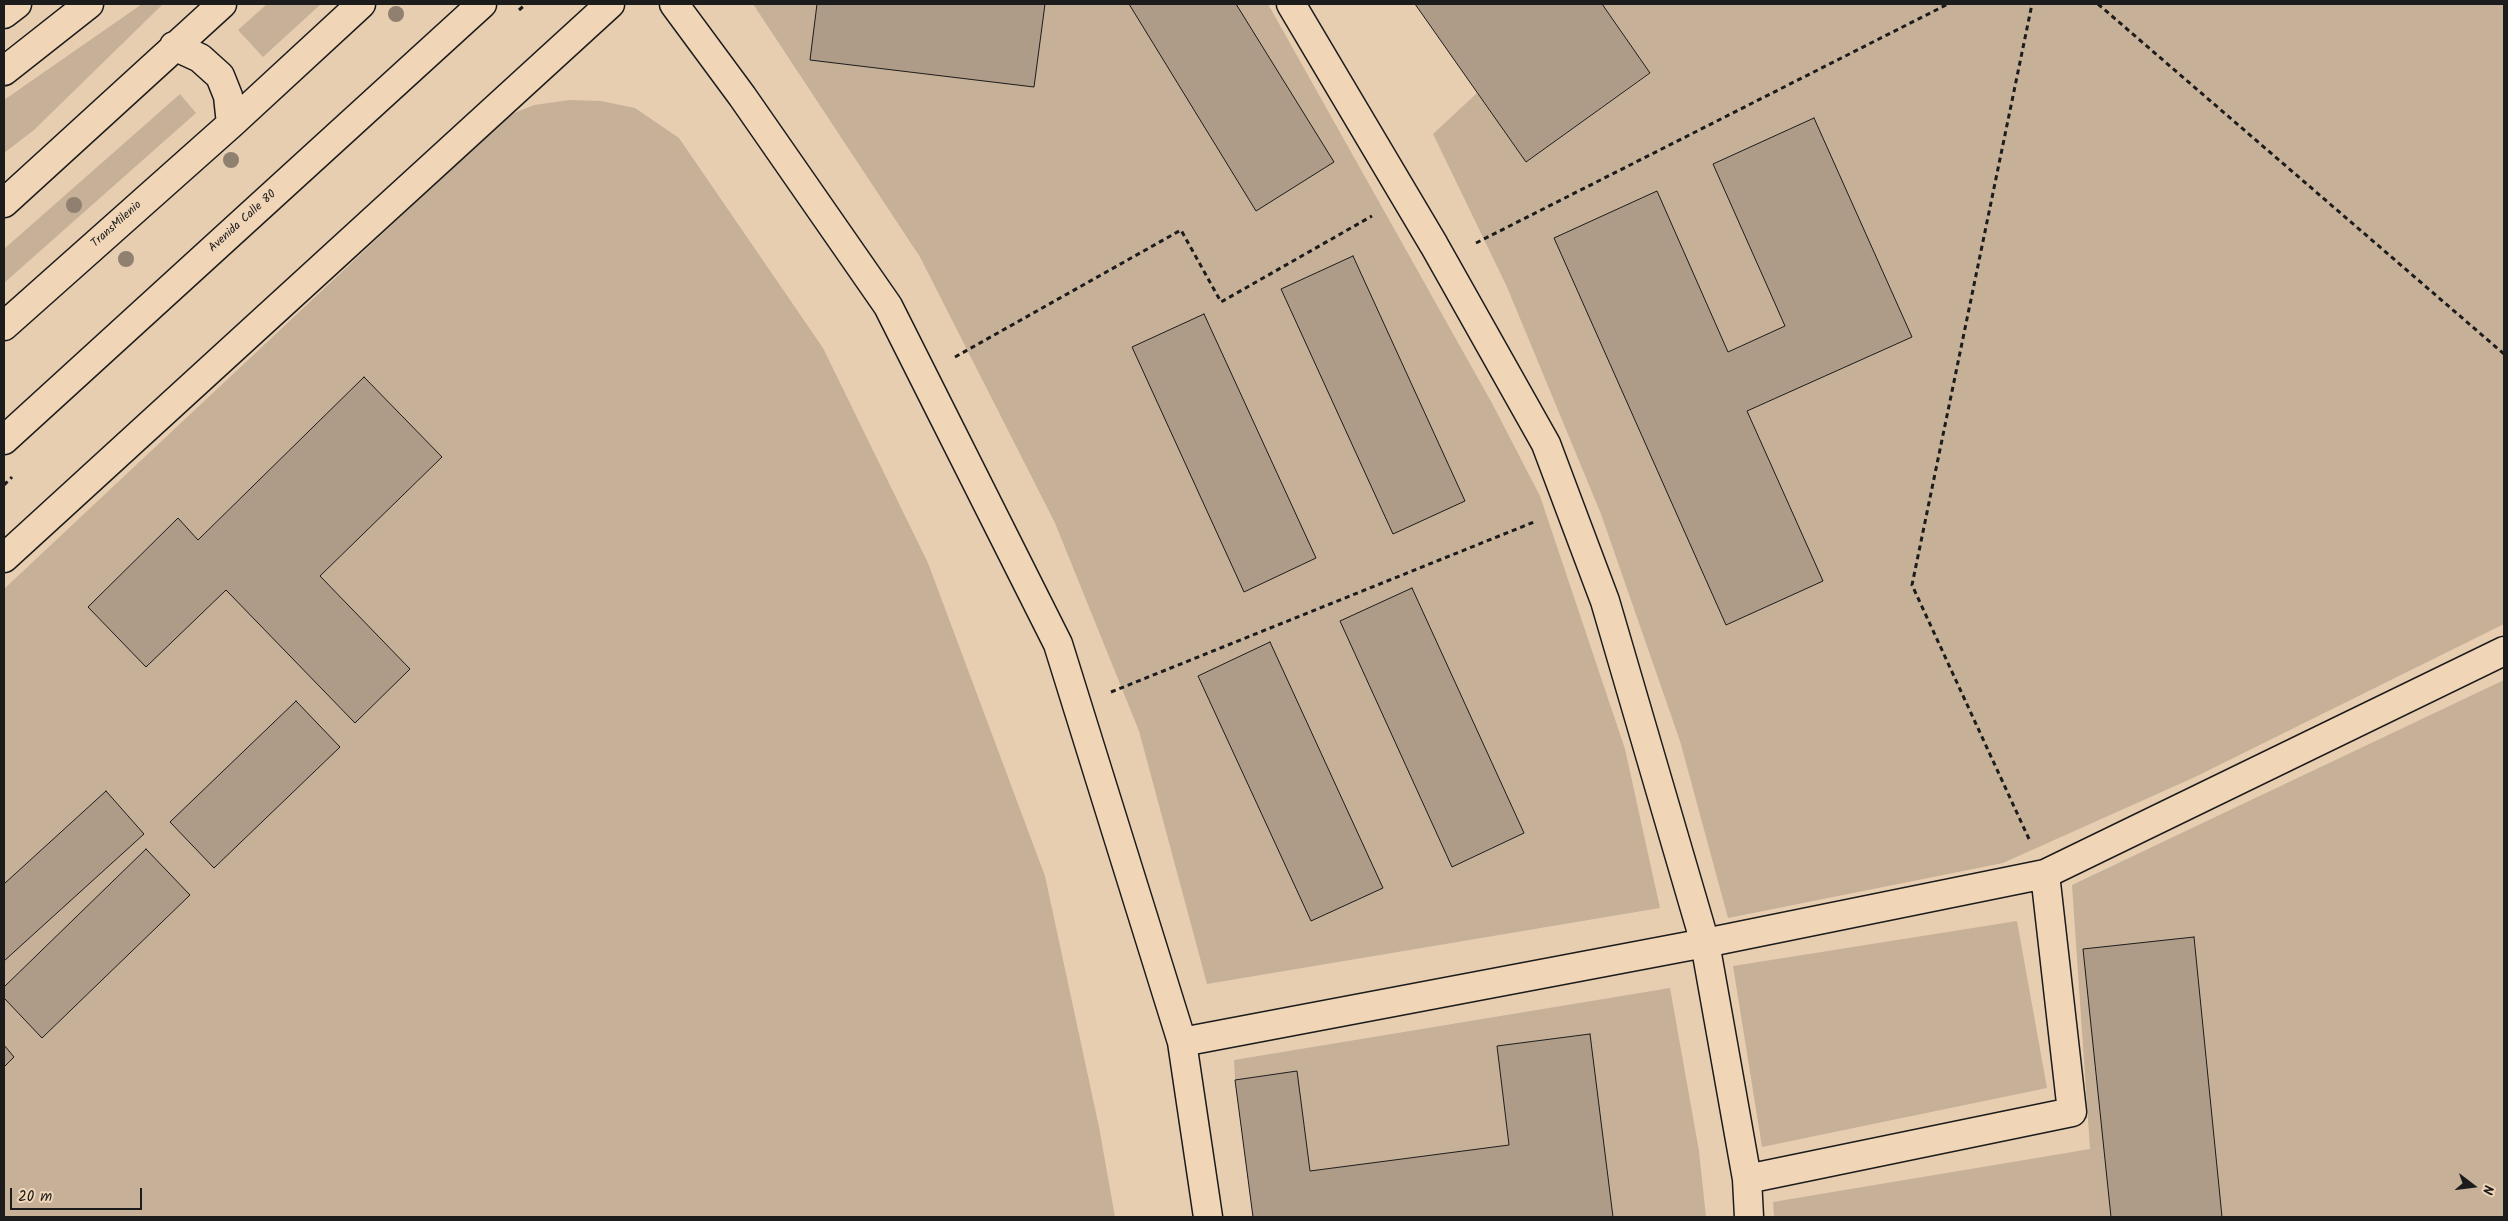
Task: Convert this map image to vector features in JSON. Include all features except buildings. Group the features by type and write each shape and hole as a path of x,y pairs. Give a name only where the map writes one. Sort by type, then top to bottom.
{"main road":[{"path":"4,14 17,4"},
{"path":"4,71 90,4"},
{"path":"4,203 222,4"},
{"name":"TransMilenio","path":"4,326 231,124 362,4"},
{"name":"Avenida Calle 80","path":"4,440 482,4"},
{"path":"4,558 610,4"},
{"path":"674,4 742,96 888,306 1058,644 1182,1042 1208,1217"},
{"path":"1291,4 1406,197 1546,444 1605,601 1705,943 1747,1178 1749,1217"},
{"path":"174,46 200,58 220,76 228,96 231,124"},
{"path":"4,183 60,151"},
{"path":"1182,1042 1705,943 2045,874 2504,651"},
{"path":"1747,1178 2072,1112 2045,874"}],"path":[{"path":"1442,260 1948,4"},
{"path":"2032,4 1912,585 2045,874"},
{"path":"2098,4 2504,354"},
{"path":"923,376 1181,230 1221,302 1406,197"},
{"path":"1077,706 1570,508"}],"shaded area":[{"path":"142,4 163,4 34,130 4,153 4,100"},
{"path":"267,4 321,4 263,57 238,30"},
{"path":"753,4 1268,4 1493,405 1540,496 1625,749 1660,908 1207,984 1139,731 1055,523 920,257"},
{"path":"1602,4 2504,4 2504,624 2195,777 2003,863 1728,918 1680,741 1601,514 1507,287 1433,134 1477,93 1526,162 1650,74"},
{"path":"180,94 196,113 4,283 4,249"},
{"path":"570,100 601,101 635,108 679,138 823,348 928,563 1045,876 1099,1127 1115,1217 4,1217 4,589 509,115 534,105"},
{"path":"2504,680 2504,1217 1774,1217 1773,1202 2090,1149 2072,885"},
{"path":"2017,921 2047,1088 1762,1147 1733,966"},
{"path":"1670,988 1699,1151 1706,1217 1613,1217 1589,1034 1497,1046 1509,1145 1310,1171 1297,1071 1235,1080 1234,1060"}]}
